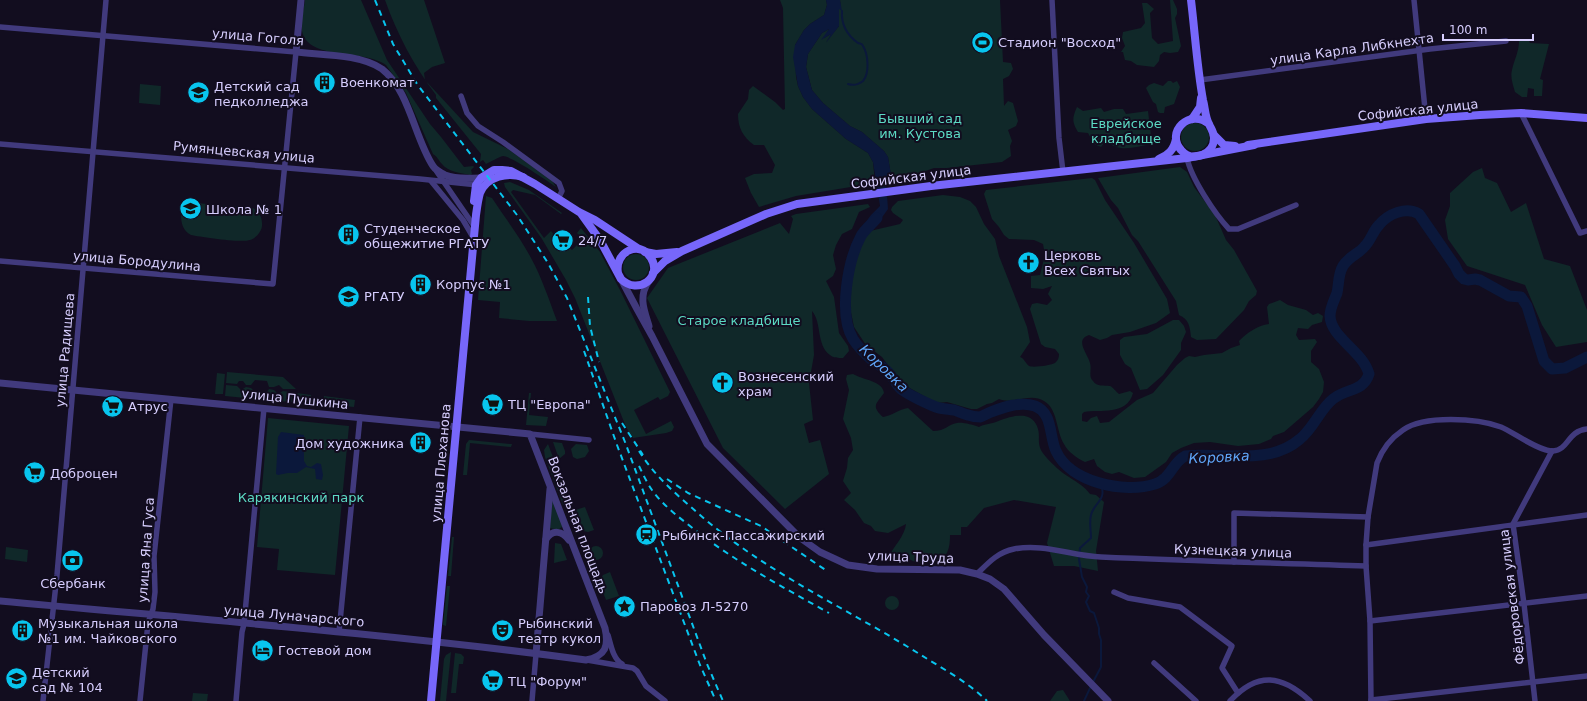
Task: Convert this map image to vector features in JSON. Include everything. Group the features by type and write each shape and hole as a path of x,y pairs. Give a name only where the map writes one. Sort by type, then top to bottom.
{"main road":[{"path":"1191,0 1200,80 1209,124 1214,135 1214,142 1211,148 1200,156 1192,156 1184,152 1179,146 1176,138 1179,127 1184,122 1192,119 1202,120 1209,124"},
{"path":"1192,119 1200,107 1202,90"},
{"name":"Софийская улица","path":"652,276 665,261 682,252 775,210 806,203 897,191 1187,158 1344,130 1480,114 1521,114 1587,118"},
{"name":"Софийская улица","path":"1214,135 1218,141 1226,146 1254,145"},
{"name":"Софийская улица","path":"1152,162 1170,152 1175,146 1176,138"},
{"path":"476,185 483,182 491,172 502,170 511,171 523,177 580,213 595,220 642,251 653,261 652,276 643,284 635,286 628,284 620,276 600,240 580,213"},
{"name":"улица Плеханова","path":"431,701 472,236 483,182"},
{"name":"улица Плеханова","path":"474,226 476,185"},
{"path":"620,276 618,263 623,255 629,250 642,251"},
{"name":"Софийская улица","path":"642,251 656,254 682,252"}],"street":[{"name":"улица Радищева","path":"43,701 52,606 57,575 106,0"},
{"path":"284,168 301,0"},
{"path":"1052,0 1059,138 1063,172"},
{"path":"1414,0 1426,120"},
{"name":"улица Гоголя","path":"0,26 296,52 352,59 372,64 382,69 392,80 402,95 434,167 446,182 474,226"},
{"name":"улица Карла Либкнехта","path":"1200,80 1506,41"},
{"path":"461,96 467,113 478,126 503,142 559,183 562,191 558,199"},
{"path":"1521,114 1580,233 1587,231"},
{"name":"Румянцевская улица","path":"0,144 476,185"},
{"path":"1187,158 1190,171 1229,229 1238,229 1296,205"},
{"path":"434,167 445,174 458,178 483,182"},
{"name":"улица Бородулина","path":"0,261 273,284 284,168"},
{"path":"431,181 463,220 472,236"},
{"path":"620,276 652,336"},
{"path":"652,276 644,287 642,296 652,336"},
{"name":"улица Труда","path":"652,336 707,444 799,536 830,558 848,566 860,568 950,569 977,574 990,579 1004,589 1040,630 1108,701"},
{"name":"улица Пушкина","path":"0,382 588,440"},
{"name":"улица Яна Гуса","path":"140,701 148,623 153,609 155,592 154,556 171,399"},
{"path":"236,701 264,408"},
{"path":"339,632 360,417"},
{"path":"1587,429 1574,433 1565,445 1558,450 1552,451 1529,443 1501,427 1489,424 1448,419 1433,420 1412,425 1403,430 1388,443 1380,455 1377,463 1368,517 1366,545 1370,621 1371,701 1587,676"},
{"name":"Вокзальная площадь","path":"530,434 605,628 607,641 605,649 599,656 586,660"},
{"name":"Фёдоровская улица","path":"1535,701 1513,524 1552,451"},
{"path":"532,701 550,486"},
{"path":"1234,562 1234,513 1368,517"},
{"path":"1366,545 1587,515"},
{"path":"546,539 552,533 561,533 567,537 573,547"},
{"name":"Кузнецкая улица","path":"977,574 995,556 1019,548 1041,548 1100,557 1366,566"},
{"path":"1114,592 1128,598 1180,607 1232,646 1222,668 1238,693"},
{"path":"1370,621 1587,596"},
{"name":"улица Луначарского","path":"0,601 339,632 586,660"},
{"path":"605,628 618,662 626,666"},
{"path":"586,660 636,669 646,686 665,701"},
{"path":"1154,663 1196,701"},
{"path":"1230,701 1249,685 1266,680 1274,680 1288,684 1310,701"}],"green space":[{"path":"305,0 361,0 387,60 430,124 464,167 474,167 471,170 472,174 459,173 448,169 433,154 406,93 386,65 377,60 365,57 326,51 315,47 306,40 302,31"},
{"path":"385,0 424,0 445,63 432,67 424,73 425,79 413,61 395,25"},
{"path":"780,0 826,0 827,5 824,15 804,30 795,45 796,77 798,86 803,97 812,109 846,139 868,153 873,162 875,183 796,196 759,207 745,178 754,174 772,173 775,165 764,145 754,145 744,135 740,128 738,114 748,99 749,90 753,86 775,102 783,110 785,109 783,8"},
{"name":"Бывший сад им. Кустова","path":"840,0 1000,0 1003,62 1011,63 1013,69 1009,76 1003,79 1004,106 1008,101 1013,103 1018,121 1016,126 1008,130 1012,141 1010,146 1011,156 1002,162 934,168 914,175 891,175 888,157 884,151 862,132 850,126 823,103 812,90 806,67 808,54 822,33 829,29 824,38 831,35 826,42 839,26 839,8 841,9"},
{"path":"1170,0 1173,0 1177,9 1175,18 1181,46 1178,52 1164,52 1160,55 1159,61 1154,67 1137,65 1131,61 1125,60 1123,52 1121,52 1125,46 1122,38 1123,32 1141,28 1145,23 1142,3 1147,3 1154,9 1150,13 1152,38 1158,44 1173,41"},
{"path":"1519,41 1549,44 1540,79 1543,80 1542,96 1534,96 1534,89 1528,88 1527,97 1522,97 1515,92 1511,73"},
{"path":"426,81 473,132 508,149 552,181 556,187 530,169 507,157 503,156 486,164 483,160 480,162 481,154 436,98 436,95"},
{"path":"1168,81 1173,83 1177,81 1180,87 1174,104 1165,107 1164,113 1160,113 1158,112 1156,104 1153,102 1146,88 1154,83 1163,86"},
{"path":"140,84 161,86 160,105 139,103"},
{"name":"Еврейское кладбище","path":"1077,107 1083,111 1101,108 1104,112 1114,109 1123,109 1126,114 1148,111 1152,144 1133,148 1121,148 1109,144 1104,139 1104,143 1101,147 1094,144 1088,133 1078,132 1073,120"},
{"path":"1195,123 1205,127 1209,137 1205,147 1195,151 1185,147 1181,137 1185,127"},
{"path":"1180,167 1187,172 1194,187 1215,215 1226,240 1234,250 1257,291 1256,295 1249,301 1244,310 1216,339 1197,340 1191,337 1187,321 1179,315 1176,301 1138,241 1132,235 1118,208 1111,200 1098,178"},
{"path":"1482,168 1485,178 1497,183 1511,212 1526,203 1544,259 1570,266 1587,310 1587,342 1556,347 1542,325 1525,285 1467,266 1448,239 1445,220 1450,206 1450,193 1473,172"},
{"path":"1092,178 1095,180 1105,200 1134,243 1167,299 1170,313 1156,323 1130,332 1112,335 1100,340 1089,335 1085,337 1082,344 1089,359 1091,377 1095,383 1110,386 1119,394 1130,391 1133,393 1130,400 1119,408 1084,412 1082,414 1082,421 1087,422 1091,418 1097,416 1100,423 1109,422 1137,400 1153,393 1185,358 1189,356 1195,357 1222,353 1240,345 1239,341 1249,332 1269,324 1267,307 1269,304 1280,300 1288,305 1306,310 1313,315 1318,313 1323,316 1322,322 1312,325 1308,329 1298,328 1296,335 1299,340 1315,339 1317,342 1311,351 1311,362 1319,369 1324,382 1323,392 1313,407 1284,432 1259,444 1238,446 1210,442 1194,443 1172,453 1166,462 1145,477 1134,478 1119,472 1112,474 1105,472 1097,466 1094,459 1085,462 1068,450 1061,439 1052,409 1044,401 1033,398 1010,401 999,399 977,409 971,409 947,402 938,403 901,383 882,357 866,345 854,327 849,303 852,269 861,242 870,231 900,224 903,220 891,210 898,201 943,195 960,197 970,201 976,207 984,224 995,239 999,256 1027,327 1030,342 1020,357 1031,367 1055,363 1059,354 1055,349 1045,347 1041,344 1030,309 1032,304 1037,303 1047,305 1052,300 1048,294 1052,286 1043,289 1031,288 1031,276 1040,275 1045,255 1043,244 1034,240 1009,239 1004,235 992,219 984,194 986,190"},
{"path":"510,182 529,190 562,213 561,214 535,195 513,190 511,192 544,238 551,231 563,245 565,244 572,250 583,239 577,233 581,228 600,252 670,392 668,396 660,400 658,397 634,410 646,434 671,421 674,427 672,431 633,438 626,427 575,298 542,239 505,187 504,183"},
{"path":"486,196 492,198 527,250 542,281 557,321 529,321 499,318 500,302 478,300"},
{"path":"196,203 253,208 258,212 261,218 262,226 259,233 255,237 245,241 191,235 183,226 181,215 188,206"},
{"name":"Старое кладбище","path":"868,204 870,207 859,212 852,229 842,234 836,245 833,255 836,269 833,276 826,281 834,297 839,333 848,346 849,351 843,358 833,357 826,351 821,340 817,321 812,311 814,355 809,383 813,420 804,424 809,443 820,440 829,474 785,509 723,448 647,298 668,268 780,223 789,234 793,219 791,216 796,214"},
{"path":"636,254 645,258 649,267 645,276 636,280 627,276 623,267 627,258"},
{"path":"1173,320 1179,320 1184,326 1186,332 1181,343 1181,350 1163,375 1147,389 1140,390 1131,368 1125,364 1120,355 1120,340 1124,337 1147,334"},
{"path":"227,372 283,377 296,389 283,389 279,385 269,387 267,381 255,380 251,385 246,385 243,381 239,381 237,384 226,383"},
{"path":"217,373 225,374 223,394 215,394"},
{"path":"853,374 876,383 883,389 884,393 876,407 883,417 908,408 933,431 944,429 957,423 965,423 979,427 1007,418 1019,416 1024,416 1034,421 1038,430 1040,448 1046,457 1060,471 1081,485 1090,494 1096,495 1104,502 1096,551 1098,571 1074,566 1054,566 1047,543 1056,507 1014,500 984,508 967,527 961,527 961,535 950,535 948,551 943,558 939,560 915,562 909,559 888,558 901,537 906,524 888,533 875,531 871,526 864,523 855,510 844,500 851,493 843,481 848,458 853,450 851,438 843,419 849,390 846,379 847,375"},
{"path":"226,385 237,386 241,390 246,387 251,388 254,391 254,394 265,395 269,389 274,390 278,394 283,391 311,395 312,404 269,400 269,397 256,396 256,399 225,396"},
{"path":"529,393 531,393 529,415 548,417 546,426 526,425"},
{"path":"324,396 355,400 354,407 323,404"},
{"name":"Карякинский парк","path":"268,418 349,426 335,575 277,570 279,549 257,547"},
{"path":"469,440 512,444 511,447 470,443 467,475 463,475 466,444"},
{"path":"553,442 562,443 565,451 565,454 559,459"},
{"path":"548,444 570,502 563,505 545,457 544,450"},
{"path":"576,444 587,445 589,451 585,457 577,459 573,457 571,449"},
{"path":"552,495 563,526 558,530 550,528"},
{"path":"585,507 594,530 588,532 579,530 572,511"},
{"path":"452,537 454,537 451,576 448,576"},
{"path":"555,543 561,544 567,560 554,563"},
{"path":"596,546 601,548 603,553 601,558 596,560 591,558 589,553 591,548"},
{"path":"6,547 28,550 27,562 5,559"},
{"path":"610,572 619,596 606,600 599,582 603,575"},
{"path":"447,586 450,586 446,626 443,625"},
{"path":"889,596 895,596 899,600 899,606 895,610 889,610 885,606 885,600"},
{"path":"451,652 446,701 440,701 444,659 446,655"},
{"path":"455,653 461,654 464,657 463,664 459,664 456,693 451,693"},
{"path":"1063,690 1070,701 1050,701 1057,691"},
{"path":"193,693 208,694 207,701 192,701"}],"water":[{"path":"826,0 840,0 842,11 839,9 839,26 826,43 831,34 821,40 829,29 822,33 808,54 806,67 812,90 823,103 850,126 862,132 884,151 888,157 891,175 886,181 888,209 873,230 863,226 880,206 873,162 868,153 846,139 812,109 803,97 798,86 793,57 795,45 804,30 824,15 827,5"},
{"path":"281,432 304,435 304,461 307,466 311,467 317,463 321,464 323,475 322,480 316,479 315,469 306,467 297,473 276,474 278,437"}],"waterway":[{"path":"842,11 844,25 854,40 863,45 868,64 867,73 863,81 856,85 848,84"},
{"name":"Коровка","path":"877,218 863,233 856,246 846,287 846,316 849,328 853,339 865,354 883,367 901,389 908,394 938,408 954,410 975,417 980,417 990,412 1018,404 1035,406 1041,409 1048,419 1056,451 1063,462 1073,471 1085,478 1114,486 1142,487 1160,482 1185,456 1260,455 1288,447 1305,435 1328,403 1338,396 1363,384 1369,374 1366,366 1361,358 1341,338 1332,324 1330,316 1332,304 1337,293 1339,276 1343,266 1348,260 1363,249 1377,227 1383,221 1398,212 1409,211 1419,214 1459,274 1464,279 1480,280 1509,296 1521,297 1527,306 1544,361 1552,369 1565,368 1587,357"},
{"path":"1093,682 1101,667 1101,640 1094,613 1090,611 1086,602 1089,596 1086,592 1087,587 1082,577 1079,559 1080,548 1091,538 1090,518 1101,498 1101,484"},
{"path":"1084,701 1091,686"}],"railway":[{"path":"375,0 393,44 417,84 517,215 548,263 567,298 625,442 707,664 723,701"},
{"path":"588,297 590,326 599,362"},
{"path":"584,351 617,445 700,665 716,701"},
{"path":"622,423 643,455"},
{"path":"639,451 662,480 676,494 716,528 744,549 772,568 947,671 964,682 987,701"},
{"path":"639,466 648,484 660,500 690,526 723,550 775,583 829,613"},
{"path":"667,479 688,493 761,526 827,571"}],"place":[{"name":"Стадион \"Восход\"","path":"983,42"},
{"name":"Военкомат","path":"324,82"},
{"name":"Детский сад педколледжа","path":"198,93"},
{"name":"Школа № 1","path":"190,209"},
{"name":"Студенческое общежитие РГАТУ","path":"349,235"},
{"name":"24/7","path":"563,240"},
{"name":"Церковь Всех Святых","path":"1028,262"},
{"name":"Корпус №1","path":"421,284"},
{"name":"РГАТУ","path":"349,296"},
{"name":"Вознесенский храм","path":"723,383"},
{"name":"ТЦ \"Европа\"","path":"492,404"},
{"name":"Атрус","path":"112,406"},
{"name":"Дом художника","path":"420,443"},
{"name":"Доброцен","path":"35,473"},
{"name":"Рыбинск-Пассажирский","path":"647,535"},
{"name":"Сбербанк","path":"73,561"},
{"name":"Паровоз Л-5270","path":"624,606"},
{"name":"Музыкальная школа №1 им. Чайковского","path":"23,630"},
{"name":"Рыбинский театр кукол","path":"503,630"},
{"name":"Гостевой дом","path":"262,650"},
{"name":"Детский сад № 104","path":"16,679"},
{"name":"ТЦ \"Форум\"","path":"493,681"}]}
